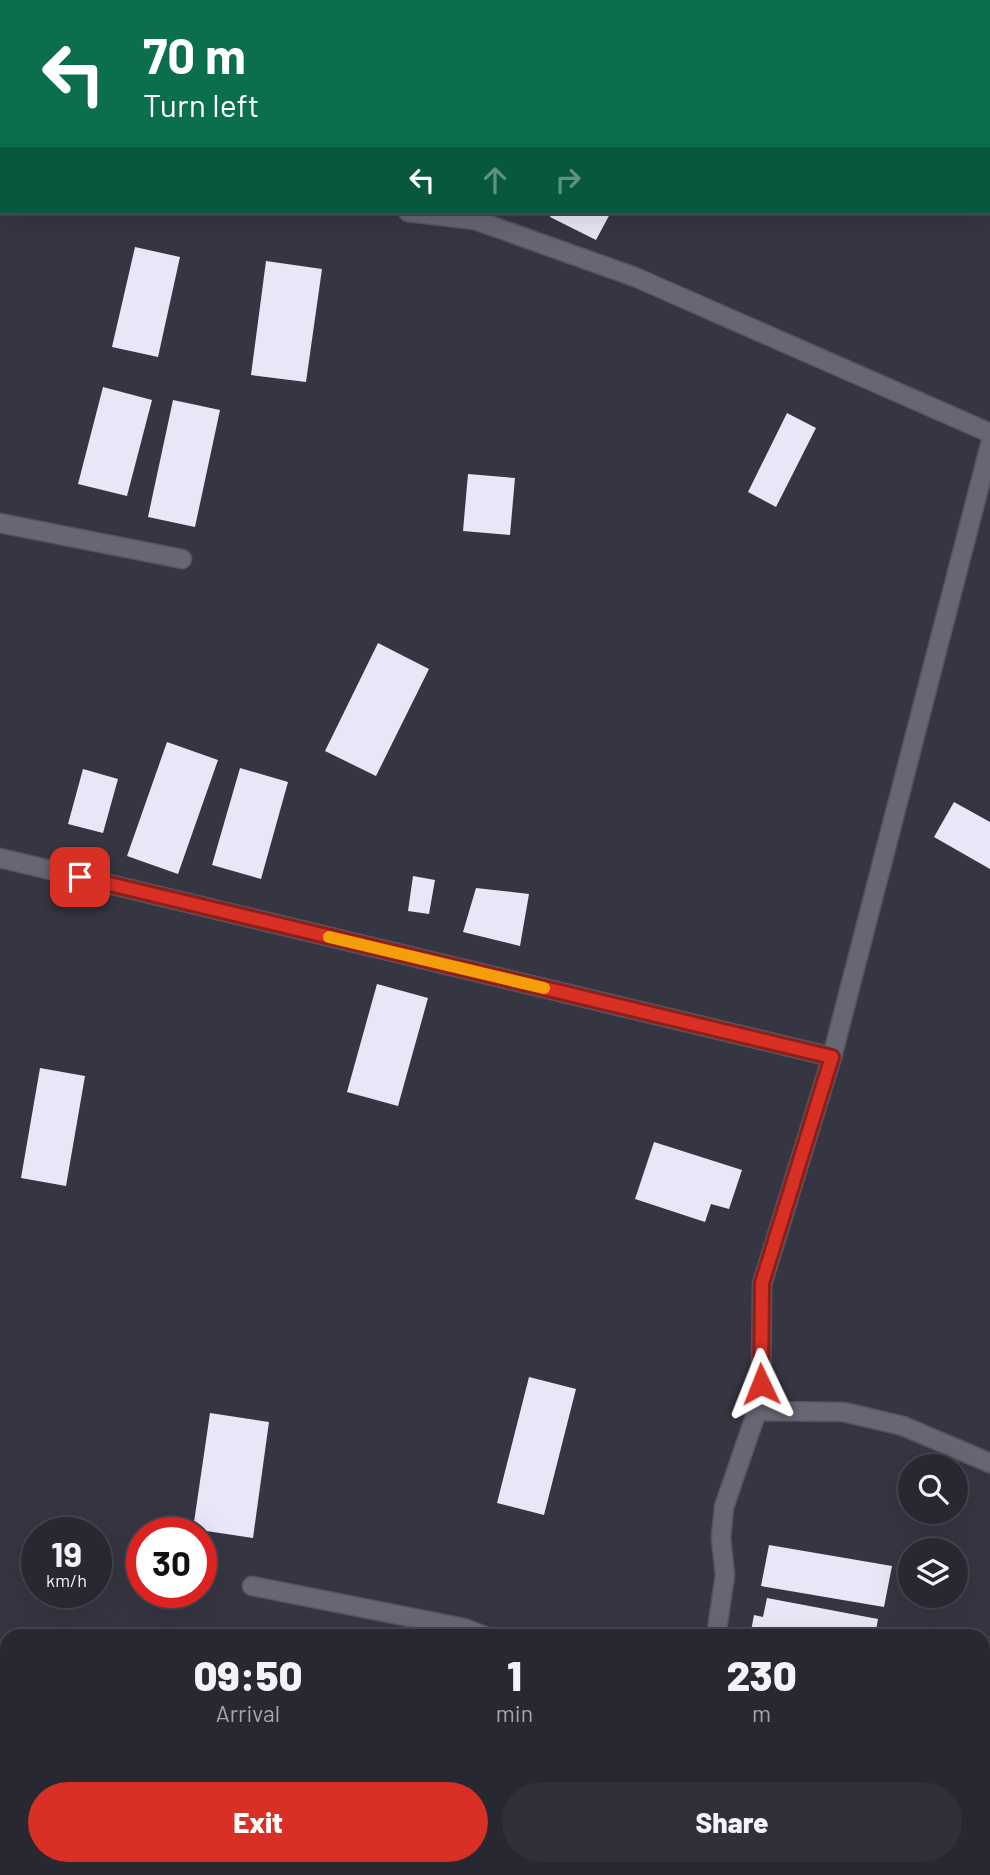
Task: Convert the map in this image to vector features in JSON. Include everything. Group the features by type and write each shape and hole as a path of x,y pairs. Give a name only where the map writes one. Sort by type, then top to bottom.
{"street":[{"path":"425,214 475,220 635,277 990,433"},
{"path":"717,1629 725,1575 721,1538 724,1507 757,1411 761,1384 762,1283 832,1057 990,445"},
{"path":"0,523 182,559"},
{"path":"0,858 832,1057"},
{"path":"757,1411 844,1412 903,1426 990,1464"},
{"path":"252,1586 467,1629"}],"building":[{"path":"551,214 610,214 596,240 550,217"},
{"path":"135,247 180,257 158,357 112,347"},
{"path":"266,261 322,269 306,382 251,375"},
{"path":"103,387 152,400 127,496 78,484"},
{"path":"173,400 220,410 195,527 148,517"},
{"path":"787,413 816,428 776,507 748,492"},
{"path":"468,474 515,478 510,535 463,531"},
{"path":"378,643 429,669 376,776 325,751"},
{"path":"167,742 218,760 178,874 127,856"},
{"path":"240,768 288,782 261,879 212,865"},
{"path":"83,769 118,779 103,833 68,824"},
{"path":"954,802 990,822 990,869 934,837"},
{"path":"413,876 435,880 429,914 408,911"},
{"path":"476,888 529,894 520,946 463,932"},
{"path":"377,984 428,998 398,1106 347,1092"},
{"path":"40,1068 85,1076 66,1186 21,1178"},
{"path":"654,1142 742,1170 729,1209 711,1204 705,1222 635,1199"},
{"path":"529,1377 576,1389 544,1515 497,1503"},
{"path":"210,1413 269,1422 253,1538 217,1533 217,1517 195,1517"},
{"path":"769,1545 892,1566 884,1607 761,1586"},
{"path":"767,1598 878,1619 876,1629 751,1629 754,1615 763,1617"}],"slow traffic":[{"path":"329,937 544,988"}],"route":[{"path":"80,877 832,1057 762,1283 761,1384"}]}
